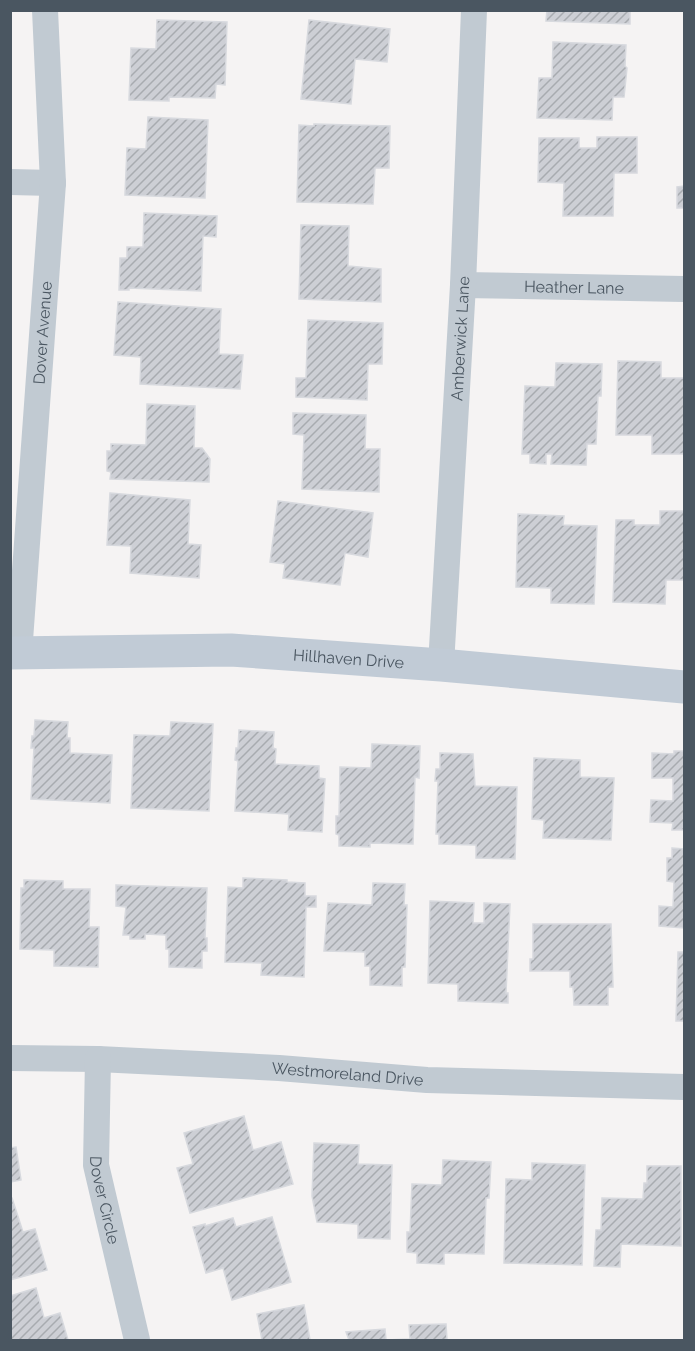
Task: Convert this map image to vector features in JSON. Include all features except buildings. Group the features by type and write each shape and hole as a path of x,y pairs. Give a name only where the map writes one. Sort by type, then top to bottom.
{"street":[{"name":"Dover Avenue","path":"15,653 53,183 45,10"},
{"name":"Amberwick Lane","path":"441,665 464,285 474,10"},
{"path":"10,182 53,183"},
{"name":"Heather Lane","path":"464,285 684,290"},
{"name":"Hillhaven Drive","path":"15,653 231,650 441,665 684,687"},
{"name":"Westmoreland Drive","path":"10,1058 98,1059 279,1068 427,1080 684,1087"},
{"name":"Dover Circle","path":"98,1059 96,1165 137,1341"}]}
